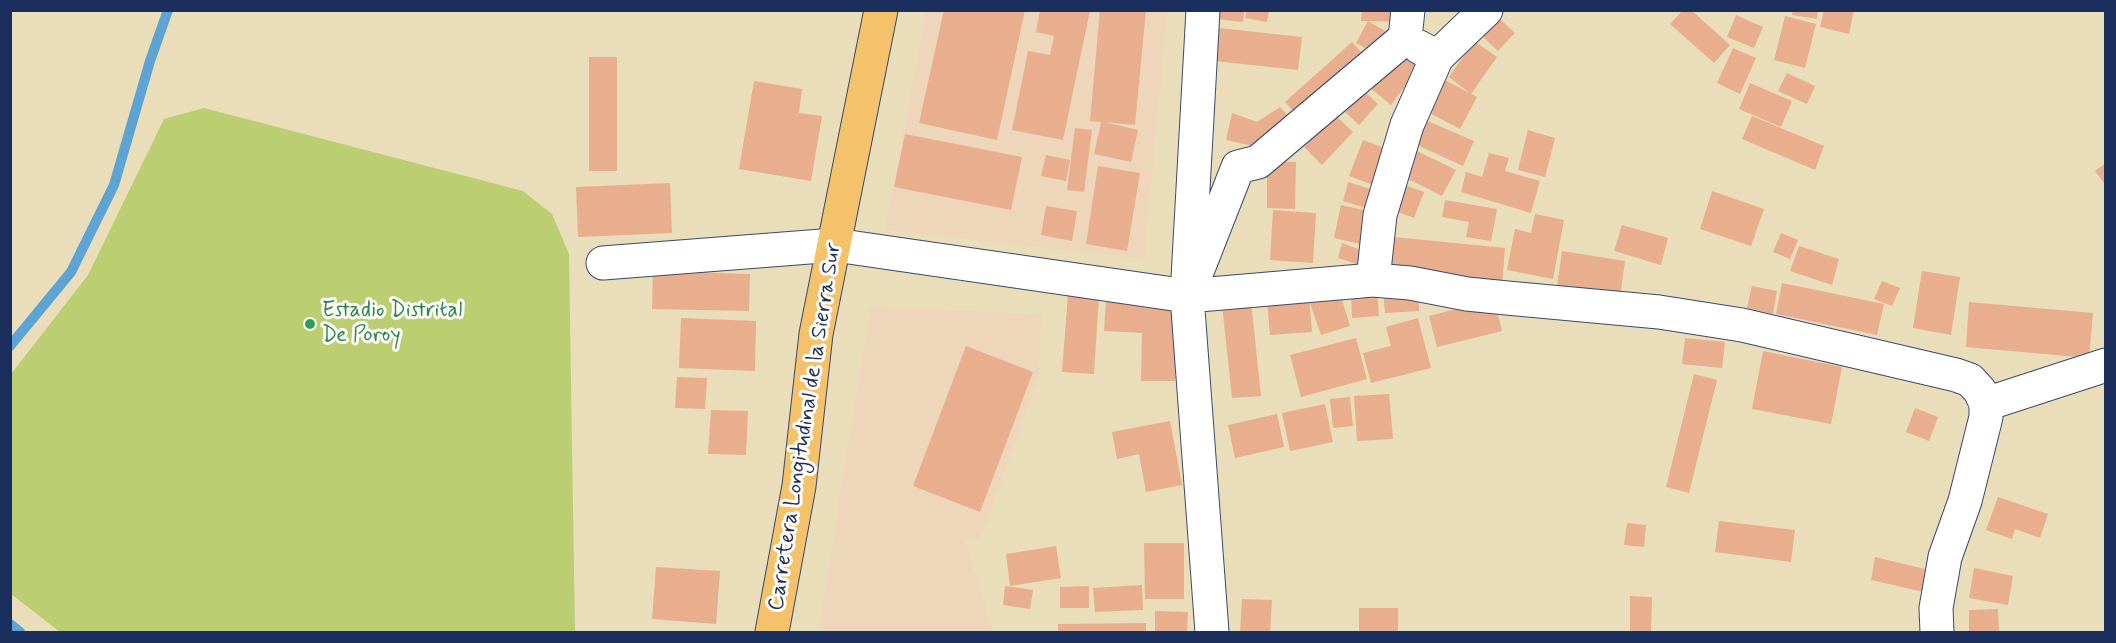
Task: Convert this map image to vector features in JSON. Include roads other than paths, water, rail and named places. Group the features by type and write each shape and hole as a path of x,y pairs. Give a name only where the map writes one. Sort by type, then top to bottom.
{"highway":[{"name":"Carretera Longitudinal de la Sierra Sur","path":"778,627 799,486 816,334 881,10"}],"street":[{"path":"1203,10 1187,296 1212,633"},
{"path":"1373,280 1380,215 1407,125 1437,57 1486,10"},
{"path":"1187,296 1238,167 1258,162 1406,25 1437,57"},
{"path":"603,263 835,245 1187,296 1373,280 1410,283 1497,297 1659,312 1742,325 1956,375 1970,380 1980,391 1986,404 1986,417 1965,501 1945,557 1936,608 1937,633"},
{"path":"1986,404 2106,365"}],"waterway":[{"path":"10,346 71,272 114,185 150,61 168,10"},
{"path":"10,624 20,632"}],"place":[{"name":"Estadio Distrital De Poroy","path":"310,324"}]}
